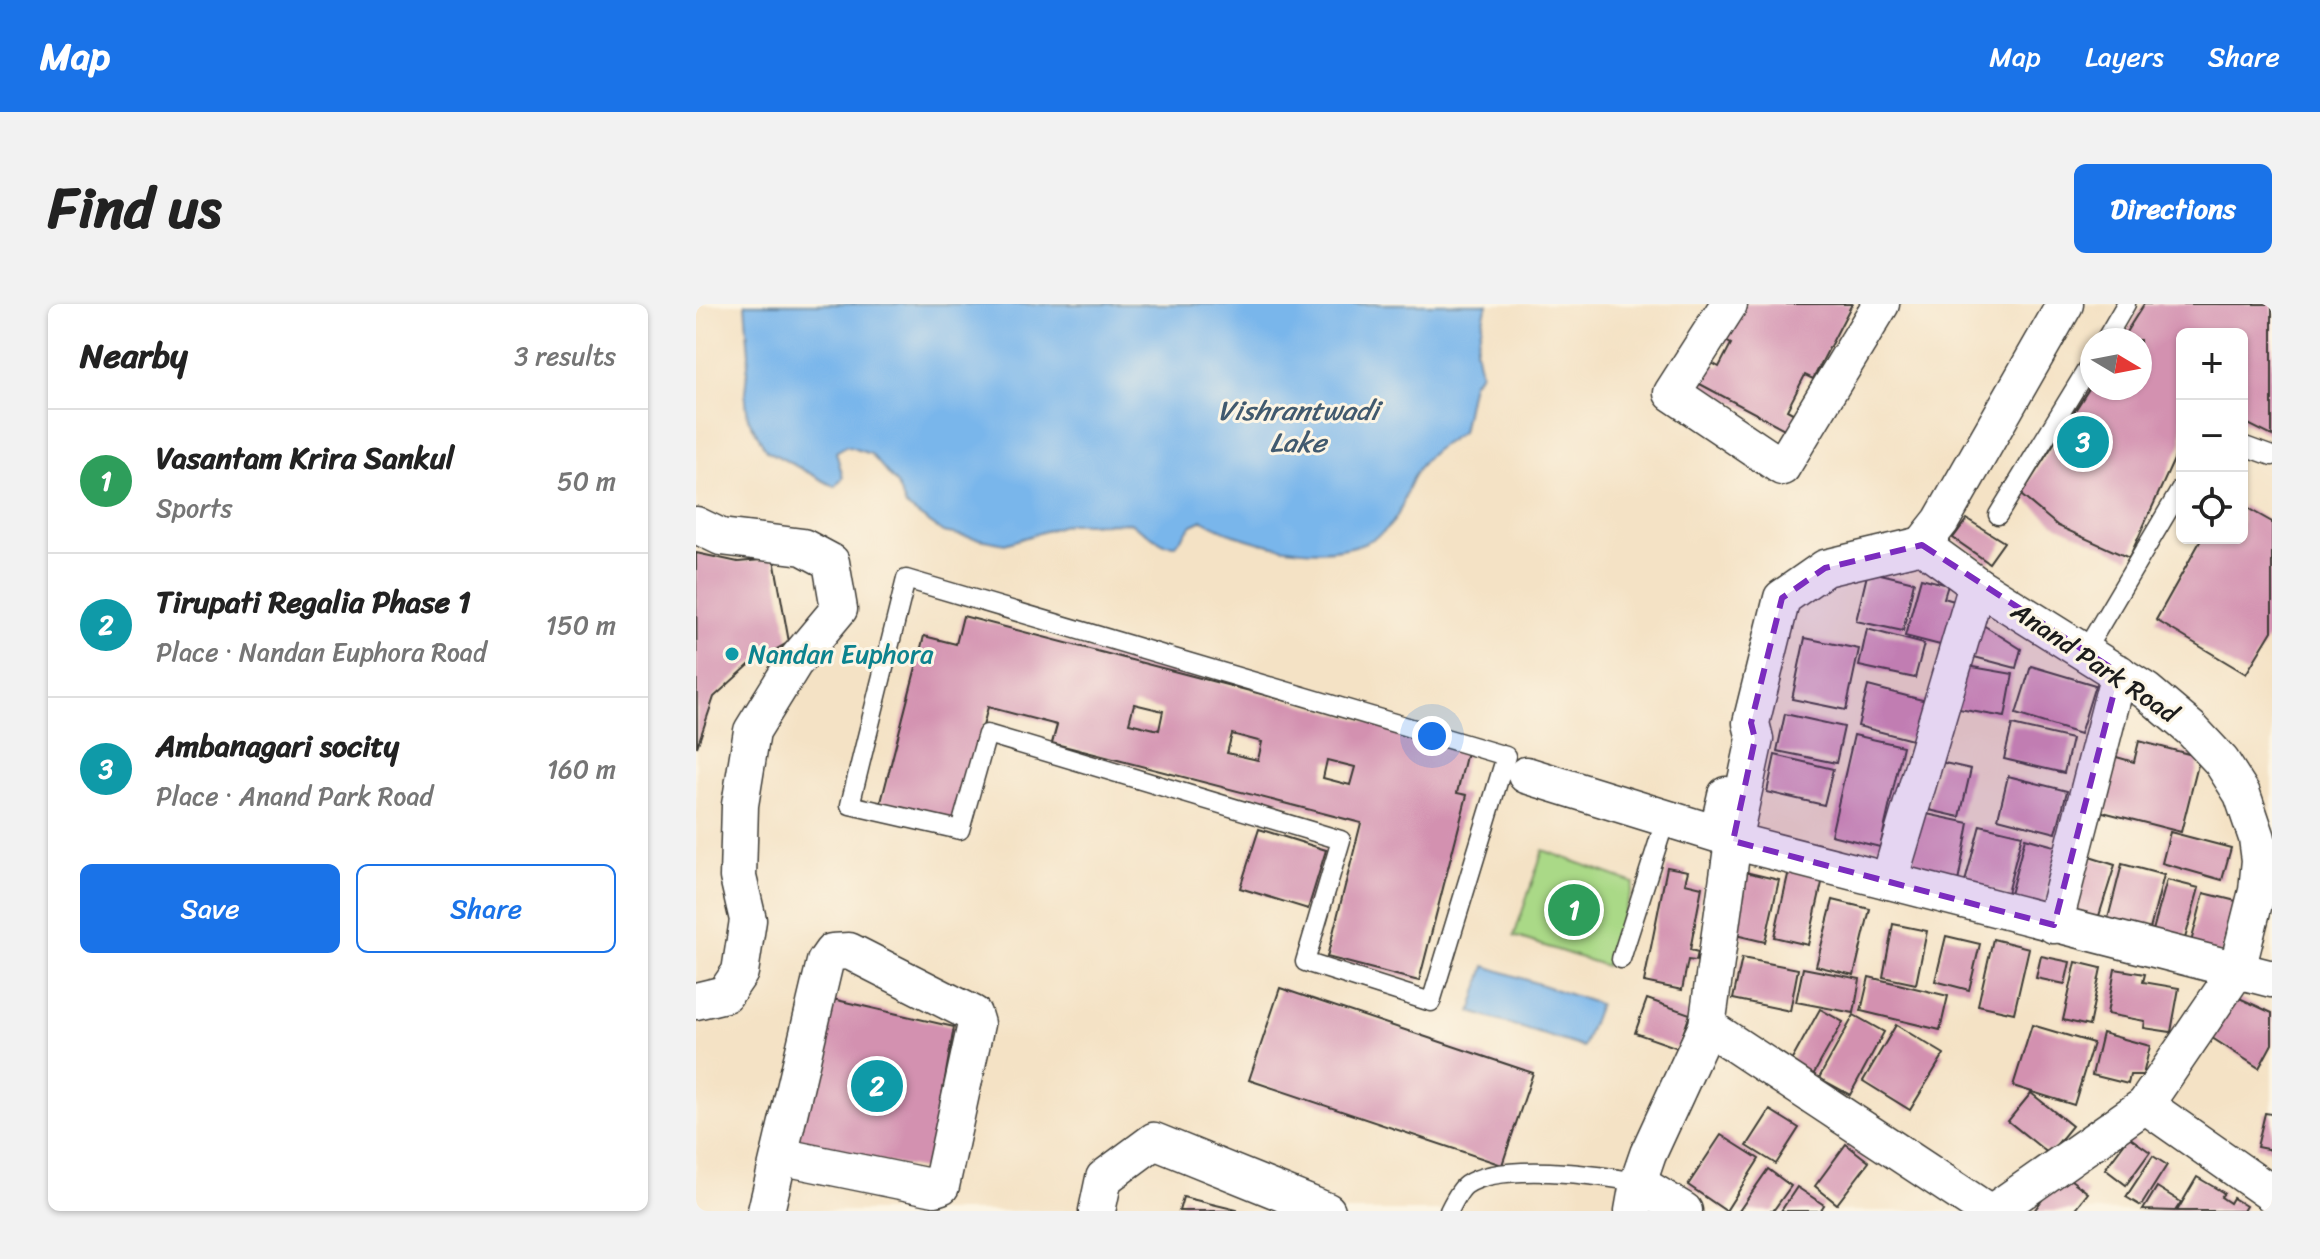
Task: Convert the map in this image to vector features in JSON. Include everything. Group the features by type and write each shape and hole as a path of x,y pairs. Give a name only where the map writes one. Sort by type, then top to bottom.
{"street":[{"path":"1729,304 1672,393 1782,467 1881,304"},
{"path":"1514,770 1717,834 1741,735 1751,723 1782,598 1825,568 1922,545 1941,521 2065,304"},
{"path":"696,525 721,537 803,547 831,562 839,609 794,663 752,731 740,805 738,877 748,920 740,972 725,994 696,1001"},
{"name":"Anand Park Road","path":"1922,545 1977,585 2146,691 2191,729 2221,761 2242,794 2257,838 2260,860 2257,891 2237,970 2145,1105 1994,1211"},
{"path":"1889,881 1977,585"},
{"path":"2054,925 2119,673"},
{"path":"1684,1211 1635,1197 1707,1026 1733,841 1755,739 1751,723"},
{"path":"1733,841 2272,979"},
{"path":"766,1211 779,1156 825,962 832,952 849,951 973,1014 976,1024 943,1183 935,1188 779,1156"},
{"path":"825,962 886,994"},
{"path":"1707,1026 1987,1211"},
{"path":"2145,1105 2272,1194"},
{"path":"1097,1211 1104,1178 1154,1141 1327,1211"}],"lane":[{"path":"2112,328 2126,304"},
{"path":"1998,515 2080,381"},
{"path":"2248,447 2272,456"},
{"path":"2085,651 2176,497"},
{"path":"906,579 1506,756 1514,770 1431,1002 1305,962 1341,840 987,734 960,830 850,805 906,579"},
{"path":"1621,959 1666,818"},
{"path":"1449,1211 1465,1185 1493,1176 1566,1172 1635,1197"}],"highlighted area":[{"path":"1922,545 2119,673 2054,925 1733,841 1755,739 1751,723 1782,598 1825,568"}],"green space":[{"path":"1543,850 1634,883 1606,966 1514,936"}],"water":[{"name":"Vishrantwadi Lake","path":"745,304 1487,304 1476,349 1481,373 1472,383 1462,432 1423,462 1393,522 1375,537 1353,547 1300,550 1246,539 1203,520 1192,525 1176,545 1164,544 1130,523 1067,524 1005,544 943,532 906,506 896,483 871,454 846,446 836,452 843,478 835,487 766,450 748,418 745,392 749,354"},
{"path":"1485,966 1599,1004 1583,1047 1471,1012"}],"building":[{"path":"1740,304 1852,304 1813,379 1805,375 1787,410 1800,417 1792,433 1698,383 1710,362 1719,367 1731,344 1722,339"},
{"path":"2144,304 2272,304 2272,436 2248,424 2248,328 2176,328 2176,455 2129,558 2058,526 2021,495 2082,400 2152,400 2152,328 2129,328"},
{"path":"2248,508 2272,522 2272,631 2246,674 2156,620 2199,544 2248,544"},
{"path":"1967,519 2004,542 1989,563 1953,538"},
{"name":"Nandan Euphora","path":"696,553 738,562 774,559 789,642 749,665 714,697 697,747"},
{"path":"1868,571 1914,582 1903,631 1856,621"},
{"path":"1921,578 1948,585 1944,598 1964,604 1952,648 1905,636"},
{"path":"963,616 1468,748 1457,793 1467,795 1419,981 1327,957 1361,823 1052,743 1057,725 988,707 957,826 880,806 924,636 956,644","holes":["1134,704 1163,711 1159,730 1129,723","1232,734 1262,742 1258,760 1227,753","1327,760 1355,767 1350,785 1323,778"]},
{"path":"1972,618 2021,649 2016,668 1963,654"},
{"path":"1867,629 1924,644 1915,678 1859,666"},
{"path":"1805,638 1859,649 1846,710 1792,699"},
{"path":"1961,665 2013,674 2005,717 1953,708"},
{"path":"2031,666 2095,685 2080,734 2016,714"},
{"path":"1868,686 1930,702 1920,742 1858,726"},
{"path":"1785,714 1844,727 1836,763 1777,751"},
{"path":"2012,725 2072,739 2064,773 2004,759"},
{"path":"1854,735 1903,746 1880,847 1831,835"},
{"path":"2139,741 2200,757 2181,832 2099,811 2113,756 2134,762"},
{"path":"1775,755 1833,769 1824,805 1767,792"},
{"path":"1940,762 1971,769 1960,817 1929,810"},
{"path":"2008,776 2067,791 2056,833 1998,818"},
{"path":"1922,813 1969,823 1958,882 1911,873"},
{"path":"1980,825 2022,835 2007,893 1965,882"},
{"path":"1259,829 1326,850 1308,909 1240,888"},
{"path":"2170,832 2231,848 2222,880 2162,863"},
{"path":"2025,838 2058,847 2042,906 2009,898"},
{"path":"2083,855 2115,865 2098,919 2067,909"},
{"path":"2122,864 2164,875 2147,941 2105,930"},
{"path":"1790,866 1824,874 1808,945 1774,937"},
{"path":"1667,867 1688,871 1685,883 1702,887 1690,950 1698,952 1696,961 1688,960 1682,990 1644,982"},
{"path":"1741,871 1779,880 1765,942 1727,933"},
{"path":"2167,880 2199,888 2184,942 2152,934"},
{"path":"2204,893 2236,901 2222,954 2190,946"},
{"path":"1833,900 1870,909 1854,975 1816,966"},
{"path":"1893,924 1927,931 1916,984 1883,977"},
{"path":"1946,936 1980,944 1969,990 1935,981"},
{"path":"1993,939 2029,948 2014,1013 1978,1005"},
{"path":"2041,956 2070,962 2065,984 2036,978"},
{"path":"1742,958 1798,969 1790,1011 1733,999"},
{"path":"2076,962 2101,968 2089,1026 2063,1020"},
{"path":"1803,968 1860,979 1854,1013 1796,1002"},
{"path":"2115,969 2145,974 2143,982 2179,988 2171,1032 2144,1028 2145,1021 2107,1014"},
{"path":"1869,977 1948,996 1940,1030 1861,1011"},
{"path":"1280,988 1533,1073 1502,1165 1249,1080"},
{"path":"2237,997 2272,1013 2272,1044 2259,1068 2206,1034"},
{"path":"828,998 954,1027 929,1170 797,1146"},
{"path":"1647,999 1690,1014 1678,1048 1635,1033"},
{"path":"1820,1009 1843,1022 1812,1077 1789,1065"},
{"path":"1854,1015 1884,1032 1850,1095 1819,1078"},
{"path":"1896,1025 1944,1054 1910,1110 1863,1081"},
{"path":"2032,1025 2093,1043 2074,1105 2013,1086"},
{"path":"2102,1033 2150,1046 2143,1075 2130,1075 2128,1084 2092,1075"},
{"path":"2031,1093 2072,1126 2049,1154 2008,1121"},
{"path":"1770,1110 1799,1128 1776,1164 1747,1146"},
{"path":"2265,1113 2272,1114 2272,1150 2257,1147"},
{"path":"1721,1135 1759,1159 1726,1211 1688,1185"},
{"path":"2129,1137 2150,1152 2126,1185 2105,1169"},
{"path":"1846,1144 1869,1162 1837,1204 1815,1186"},
{"path":"2153,1156 2167,1165 2141,1206 2126,1197"},
{"path":"1768,1169 1791,1186 1773,1211 1739,1211"},
{"path":"2062,1173 2088,1193 2074,1211 2034,1211"},
{"path":"2197,1177 2224,1193 2221,1197 2230,1203 2233,1198 2246,1206 2243,1211 2177,1211"},
{"path":"1797,1187 1824,1205 1820,1211 1781,1211"},
{"path":"2157,1187 2181,1202 2175,1211 2143,1210"},
{"path":"1183,1197 1237,1210 1237,1211 1179,1211"}],"place":[{"name":"Ambanagari socity","path":"2083,442"},
{"name":"Nandan Euphora","path":"732,654"},
{"name":"Vasantam Krira Sankul","path":"1574,910"},
{"name":"Tirupati Regalia Phase 1","path":"877,1086"}]}
